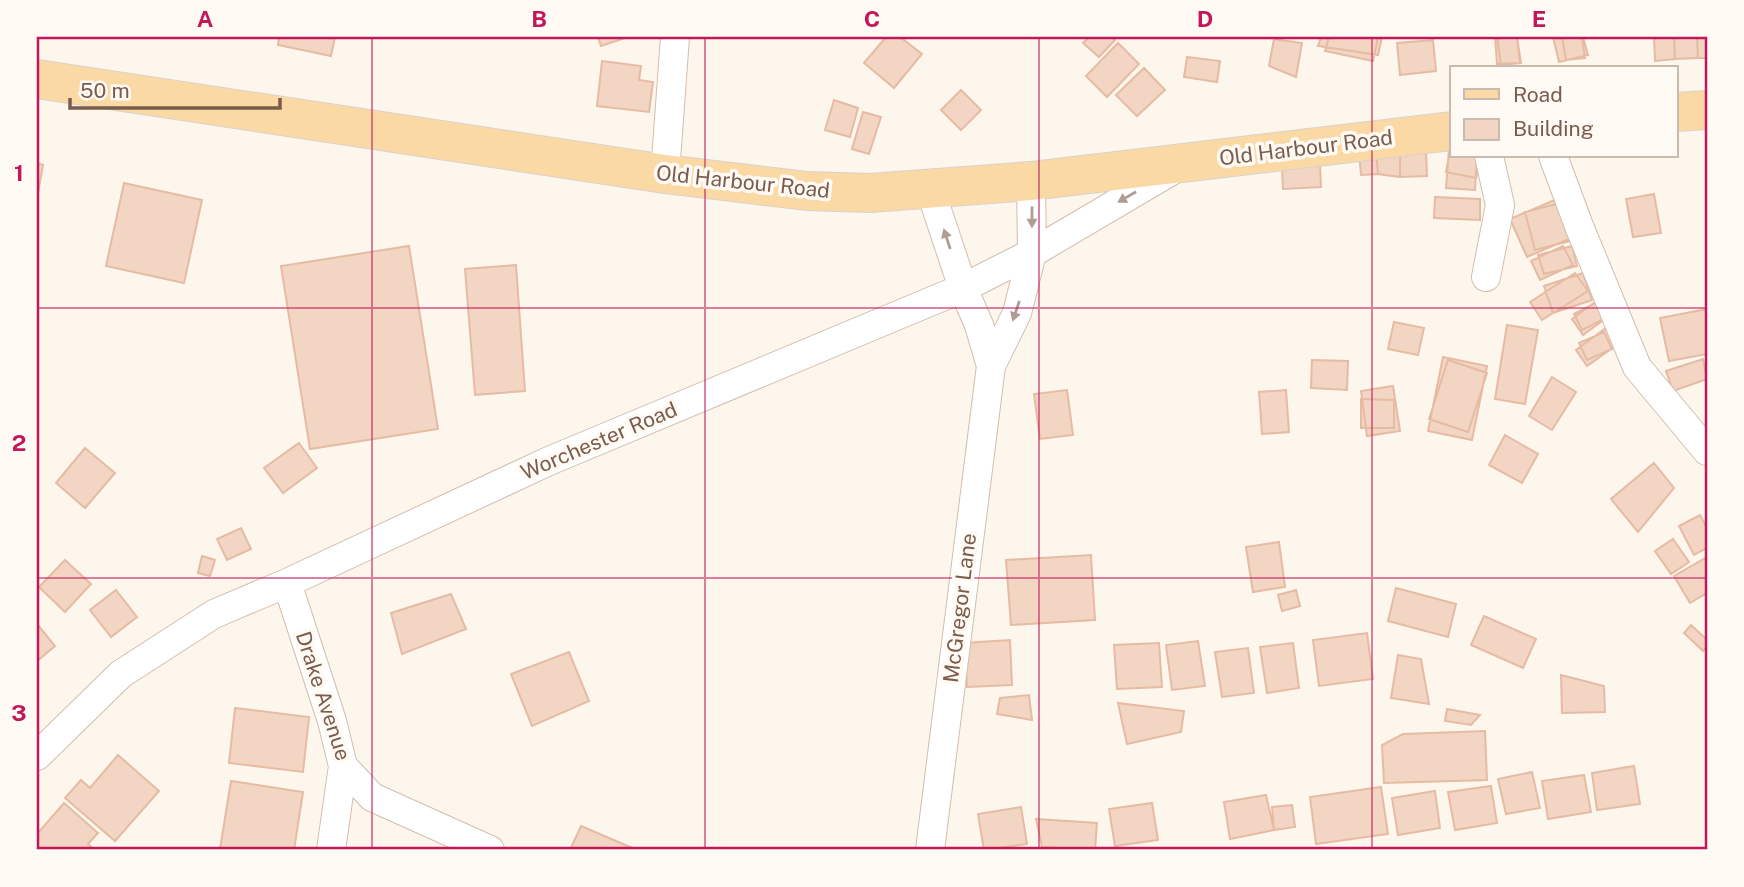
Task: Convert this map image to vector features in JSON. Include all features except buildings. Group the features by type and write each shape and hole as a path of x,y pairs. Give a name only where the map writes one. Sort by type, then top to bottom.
{"main road":[{"name":"Old Harbour Road","path":"37,79 665,174 807,191 870,193 1031,181 1450,131"},
{"path":"1678,112 1707,110"}],"street":[{"path":"665,174 675,37"},
{"path":"1486,277 1500,205 1489,158"},
{"path":"1554,158 1578,226 1637,367 1707,452"},
{"name":"Worchester Road","path":"37,757 121,674 214,614 287,583 549,461 964,288 1032,253 1186,163"},
{"name":"McGregor Lane","path":"930,850 991,366 1017,313 1032,253 1031,181"},
{"name":"McGregor Lane","path":"930,189 991,366"},
{"name":"Drake Avenue","path":"287,583 344,766 372,797 490,850"},
{"path":"331,850 344,766"}]}
